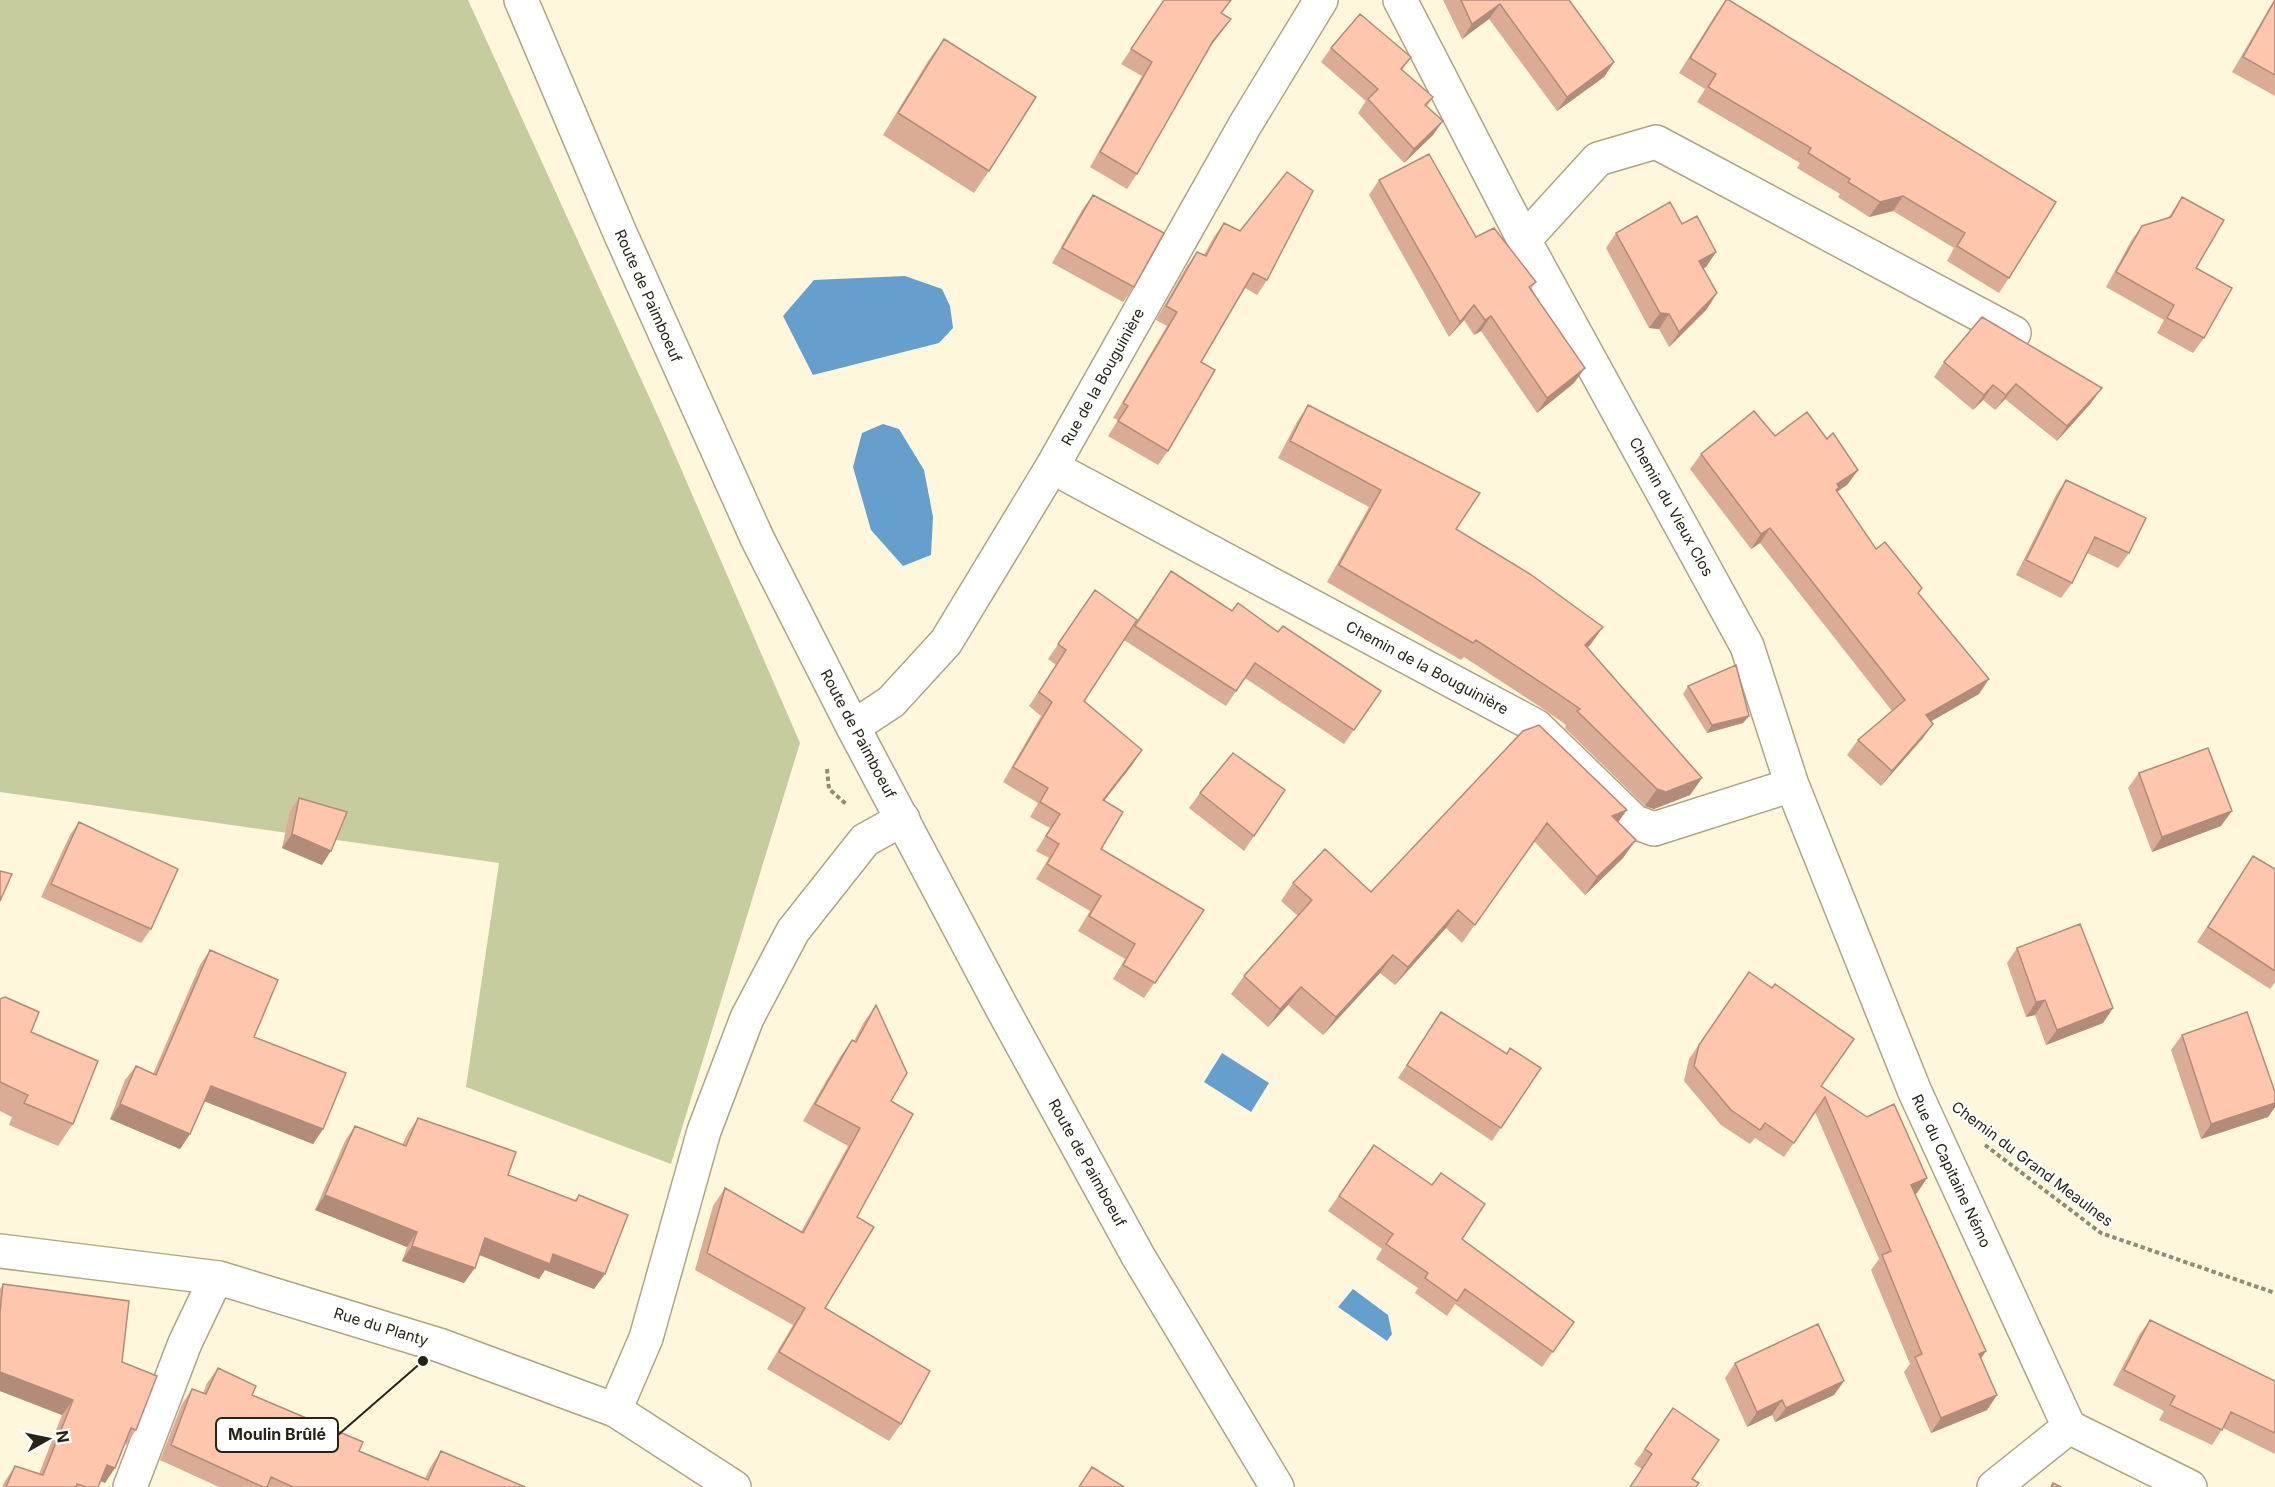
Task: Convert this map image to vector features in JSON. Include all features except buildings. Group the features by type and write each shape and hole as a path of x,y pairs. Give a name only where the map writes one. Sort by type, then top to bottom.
{"street":[{"name":"Route de Paimboeuf","path":"521,0 620,233 757,538 853,728 1002,1008 1138,1256 1277,1487"},
{"name":"Rue de la Bouguinière","path":"853,728 891,702 946,642 1052,467 1245,125 1321,0"},
{"name":"Chemin du Vieux Clos","path":"1400,0 1524,240 1747,646 1792,785"},
{"path":"1524,240 1598,159 1656,142 2014,333"},
{"name":"Chemin de la Bouguinière","path":"1052,467 1536,726 1635,822 1654,830 1792,785"},
{"name":"Rue du Capitaine Némo","path":"1792,785 1915,1092 2069,1427"},
{"path":"615,1410 646,1338 704,1131 747,1018 793,931 865,840 877,831 903,819"},
{"name":"Rue du Planty","path":"0,1251 216,1278 439,1345 615,1410 734,1487"},
{"path":"130,1487 185,1343 216,1278"},
{"path":"1994,1487 2069,1427 2190,1487"},
{"name":"Route de Paimboeuf","path":"1248,1442 1268,1487"}],"path":[{"name":"Chemin du Grand Meaulnes","path":"1980,1142 2101,1233 2275,1293"}],"green space":[{"path":"0,0 468,0 662,425 800,743 671,1164 466,1087 499,863 0,792"}],"water":[{"path":"905,276 942,289 950,306 953,328 939,343 813,375 783,316 814,280"},
{"path":"883,424 899,429 924,470 933,517 931,555 903,566 871,530 853,467 862,433"},
{"path":"1222,1053 1269,1083 1251,1112 1204,1082"},
{"path":"1353,1289 1388,1315 1392,1334 1387,1341 1338,1307"}],"place":[{"name":"Moulin Brûlé","path":"423,1361"}]}
